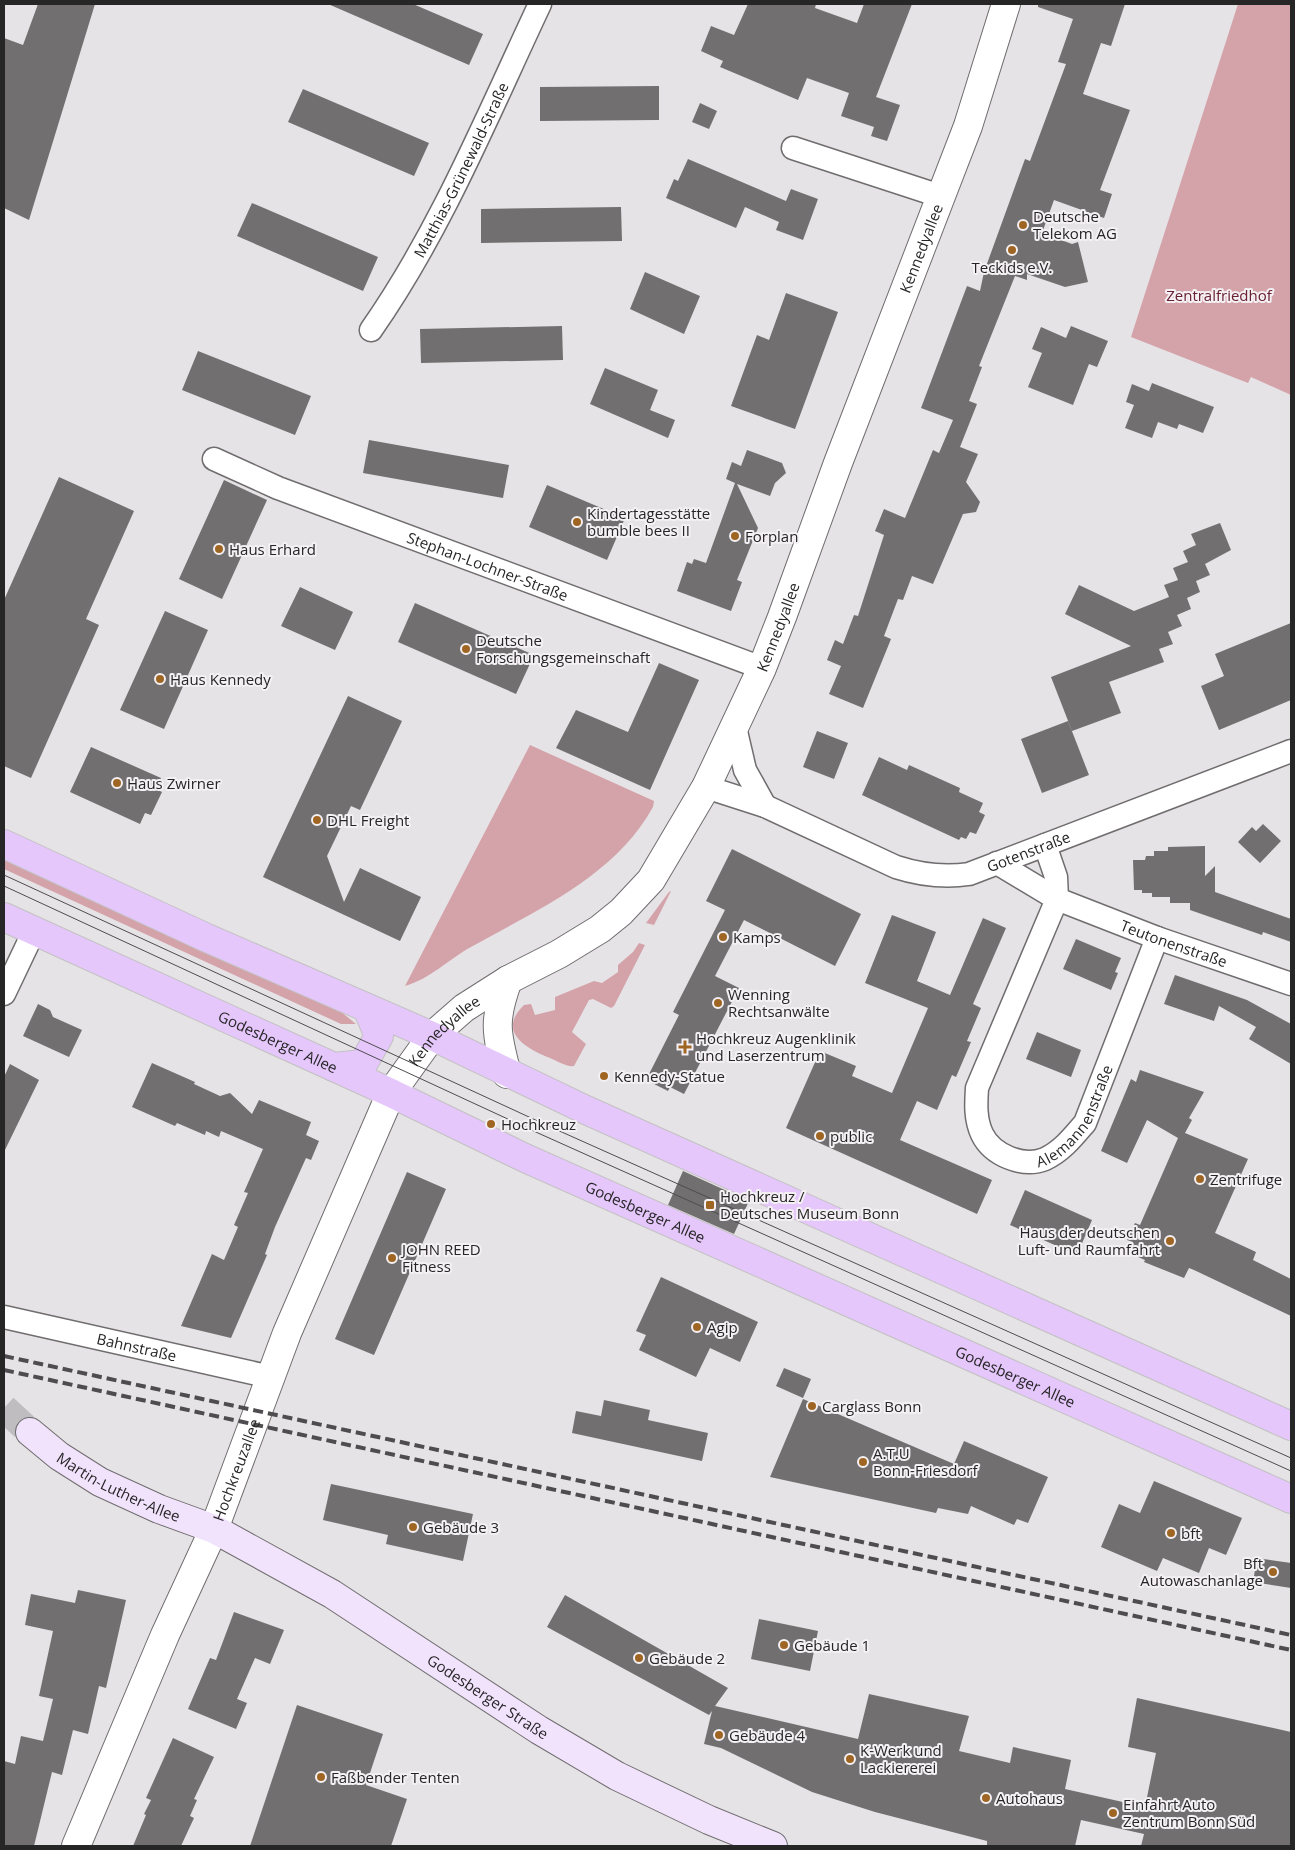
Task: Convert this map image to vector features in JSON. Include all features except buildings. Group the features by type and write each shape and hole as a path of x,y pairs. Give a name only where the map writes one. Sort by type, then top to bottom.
{"main road":[{"path":"4,844 207,938 432,1036 508,1074 1291,1426"},
{"name":"Godesberger Allee","path":"4,917 392,1093 525,1158 1291,1499"},
{"path":"334,1067 363,1064 379,1036 367,1008"},
{"name":"Martin-Luther-Allee","path":"30,1432 59,1456 100,1482 159,1509 214,1529"},
{"name":"Godesberger Straße","path":"214,1529 332,1594 539,1730 617,1776 709,1820 773,1846"}],"street":[{"name":"Matthias-Grünewald-Straße","path":"371,330 403,284 464,164 540,4"},
{"name":"Kennedyallee","path":"392,1093 432,1036 464,1008 508,980 560,954 600,929 621,912 651,880 706,787 762,668 968,126 1006,4"},
{"name":"Kennedyallee","path":"793,148 940,196"},
{"name":"Stephan-Lochner-Straße","path":"214,459 278,488 762,668"},
{"path":"735,727 745,770 765,806"},
{"name":"Gotenstraße","path":"706,787 765,806 896,867 913,873 938,877 969,874 1291,752"},
{"path":"1045,845 1056,877 1057,899"},
{"name":"Teutonenstraße","path":"997,863 1057,899 1157,938 1291,984"},
{"name":"Alemannenstraße","path":"1057,899 977,1088 975,1109 982,1134 999,1153 1022,1162 1044,1160 1065,1146 1085,1123 1157,938"},
{"path":"4,994 34,931"},
{"name":"Kennedyallee","path":"508,980 496,1021 499,1043 508,1074"},
{"name":"Hochkreuzallee","path":"76,1846 165,1635 214,1529 287,1333 392,1093"},
{"name":"Bahnstraße","path":"4,1317 271,1377"}],"green space":[{"name":"Zentralfriedhof","path":"1238,4 1291,4 1291,395 1251,377 1248,383 1131,337"},
{"path":"530,745 654,801 653,807 637,831 618,853 573,889 463,952 423,979 405,986"},
{"path":"4,857 340,1011 356,1024 341,1024 4,869"},
{"path":"671,891 654,925 646,923 669,892"},
{"path":"639,943 645,945 614,1006 611,1008 593,999 589,1000 572,1032 586,1044 574,1066 566,1065 534,1051 518,1039 514,1032 513,1024 516,1015 524,1005 531,1004 535,1015 555,1010 555,997 594,981 602,983 618,972 618,965 633,952"}],"tunnel":[{"path":"4,1408 30,1432"}],"tram line":[{"path":"4,875 555,1129 1291,1458"},
{"path":"4,886 538,1133 1291,1471"}],"railway":[{"path":"4,1356 1291,1635"},
{"path":"4,1370 1291,1650"}],"place":[{"name":"Deutsche Telekom AG","path":"1023,225"},
{"name":"Teckids e.V.","path":"1012,250"},
{"name":"Kindertagesstätte bumble bees II","path":"577,522"},
{"name":"Forplan","path":"735,536"},
{"name":"Haus Erhard","path":"219,549"},
{"name":"Deutsche Forschungsgemeinschaft","path":"466,649"},
{"name":"Haus Kennedy","path":"160,679"},
{"name":"Haus Zwirner","path":"117,783"},
{"name":"DHL Freight","path":"317,820"},
{"name":"Kamps","path":"723,937"},
{"name":"Wenning Rechtsanwälte","path":"718,1003"},
{"name":"Hochkreuz Augenklinik und Laserzentrum","path":"685,1047"},
{"name":"Kennedy-Statue","path":"604,1076"},
{"name":"Hochkreuz","path":"491,1124"},
{"name":"public","path":"820,1136"},
{"name":"Zentrifuge","path":"1200,1179"},
{"name":"Hochkreuz / Deutsches Museum Bonn","path":"710,1205"},
{"name":"Haus der deutschen Luft- und Raumfahrt","path":"1170,1241"},
{"name":"JOHN REED Fitness","path":"392,1258"},
{"name":"Agip","path":"697,1327"},
{"name":"Carglass Bonn","path":"812,1406"},
{"name":"A.T.U Bonn-Friesdorf","path":"863,1462"},
{"name":"Gebäude 3","path":"413,1527"},
{"name":"bft","path":"1171,1533"},
{"name":"Bft Autowaschanlage","path":"1273,1572"},
{"name":"Gebäude 1","path":"784,1645"},
{"name":"Gebäude 2","path":"639,1658"},
{"name":"Gebäude 4","path":"719,1735"},
{"name":"K-Werk und Lackiererei","path":"850,1759"},
{"name":"Faßbender Tenten","path":"321,1777"},
{"name":"Autohaus","path":"986,1798"},
{"name":"Einfahrt Auto Zentrum Bonn Süd","path":"1113,1813"}]}
